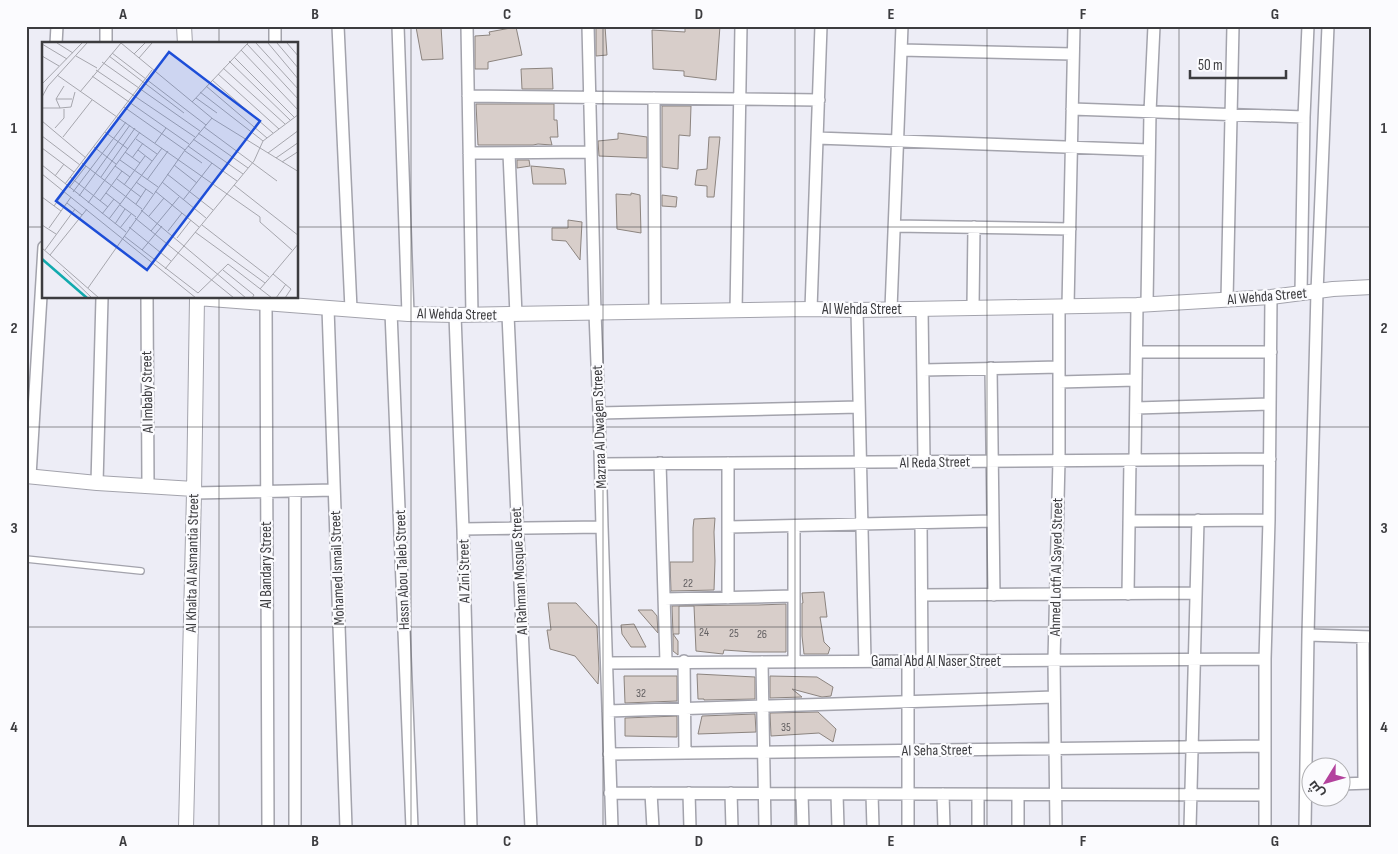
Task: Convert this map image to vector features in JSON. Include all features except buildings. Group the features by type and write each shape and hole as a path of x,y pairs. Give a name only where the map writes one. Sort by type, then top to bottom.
{"street":[{"path":"56,42 57,26"},
{"path":"106,26 106,42"},
{"path":"184,26 185,42"},
{"path":"274,26 275,42"},
{"path":"338,26 352,310"},
{"path":"398,26 408,314"},
{"path":"466,26 472,315"},
{"name":"Mazraa Al Dwagen Street","path":"588,26 590,152 612,828"},
{"path":"736,311 741,26"},
{"path":"811,309 821,26"},
{"path":"891,309 902,26"},
{"name":"Ahmed Lotfi Al Sayed Street","path":"1056,828 1054,660 1059,460 1059,367 1070,229 1074,26"},
{"path":"1128,594 1129,521 1136,408 1137,352 1142,305 1154,26"},
{"path":"1227,300 1233,26"},
{"path":"1301,293 1304,117 1308,26"},
{"path":"1308,756 1308,635 1316,292 1328,26"},
{"path":"901,50 1074,54"},
{"path":"468,96 819,100"},
{"path":"654,98 655,312"},
{"path":"1072,109 1231,116 1304,117"},
{"path":"818,138 1149,150"},
{"name":"Al Rahman Mosque Street","path":"509,152 517,528 531,828"},
{"path":"469,153 590,152"},
{"path":"894,226 1070,229"},
{"path":"973,307 974,227"},
{"path":"42,276 28,476 194,491 266,492 334,490"},
{"name":"Al Wehda Street","path":"211,299 266,303 287,301 328,308 408,314 512,315 1142,305 1271,297 1372,287"},
{"path":"1265,828 1265,659 1269,520 1271,297"},
{"path":"97,483 102,299"},
{"name":"Al Imbaby Street","path":"146,299 148,486"},
{"name":"Al Khalta Al Asmantia Street","path":"186,828 197,299"},
{"name":"Al Bandary Street","path":"266,303 268,828"},
{"name":"Mohamed Ismail Street","path":"328,308 346,828"},
{"path":"922,308 924,462"},
{"path":"857,310 865,661"},
{"name":"Hassn Abou Taleb Street","path":"391,312 412,828"},
{"name":"Al Zini Street","path":"454,315 463,529 471,828"},
{"path":"1137,352 1271,352"},
{"path":"923,370 1059,367"},
{"path":"992,368 994,595"},
{"path":"1059,382 1136,380"},
{"path":"1136,408 1270,404"},
{"path":"599,413 860,407"},
{"name":"Al Reda Street","path":"601,464 1270,459"},
{"path":"660,463 666,662"},
{"path":"728,463 728,598"},
{"path":"295,491 295,828"},
{"path":"1190,828 1198,520"},
{"path":"1129,521 1269,520"},
{"path":"728,527 993,521"},
{"path":"921,522 922,661"},
{"path":"794,526 794,662"},
{"path":"463,529 602,527"},
{"path":"922,595 1196,593"},
{"path":"664,599 794,596"},
{"path":"1308,635 1367,637 1368,783 1350,784"},
{"name":"Gamal Abd Al Naser Street","path":"606,663 1265,659"},
{"path":"684,662 685,753"},
{"path":"762,662 765,828"},
{"path":"908,662 908,828"},
{"path":"608,711 1054,698"},
{"name":"Al Seha Street","path":"609,754 1265,746"},
{"path":"651,793 653,828"},
{"path":"689,793 690,828"},
{"path":"610,794 1265,795"},
{"path":"731,794 732,828"},
{"path":"802,794 803,828"},
{"path":"837,794 838,828"},
{"path":"872,794 873,828"},
{"path":"943,794 944,828"},
{"path":"978,795 978,828"},
{"path":"1018,795 1018,828"},
{"path":"1305,828 1306,806"}],"lane":[{"path":"26,559 141,571"}]}
